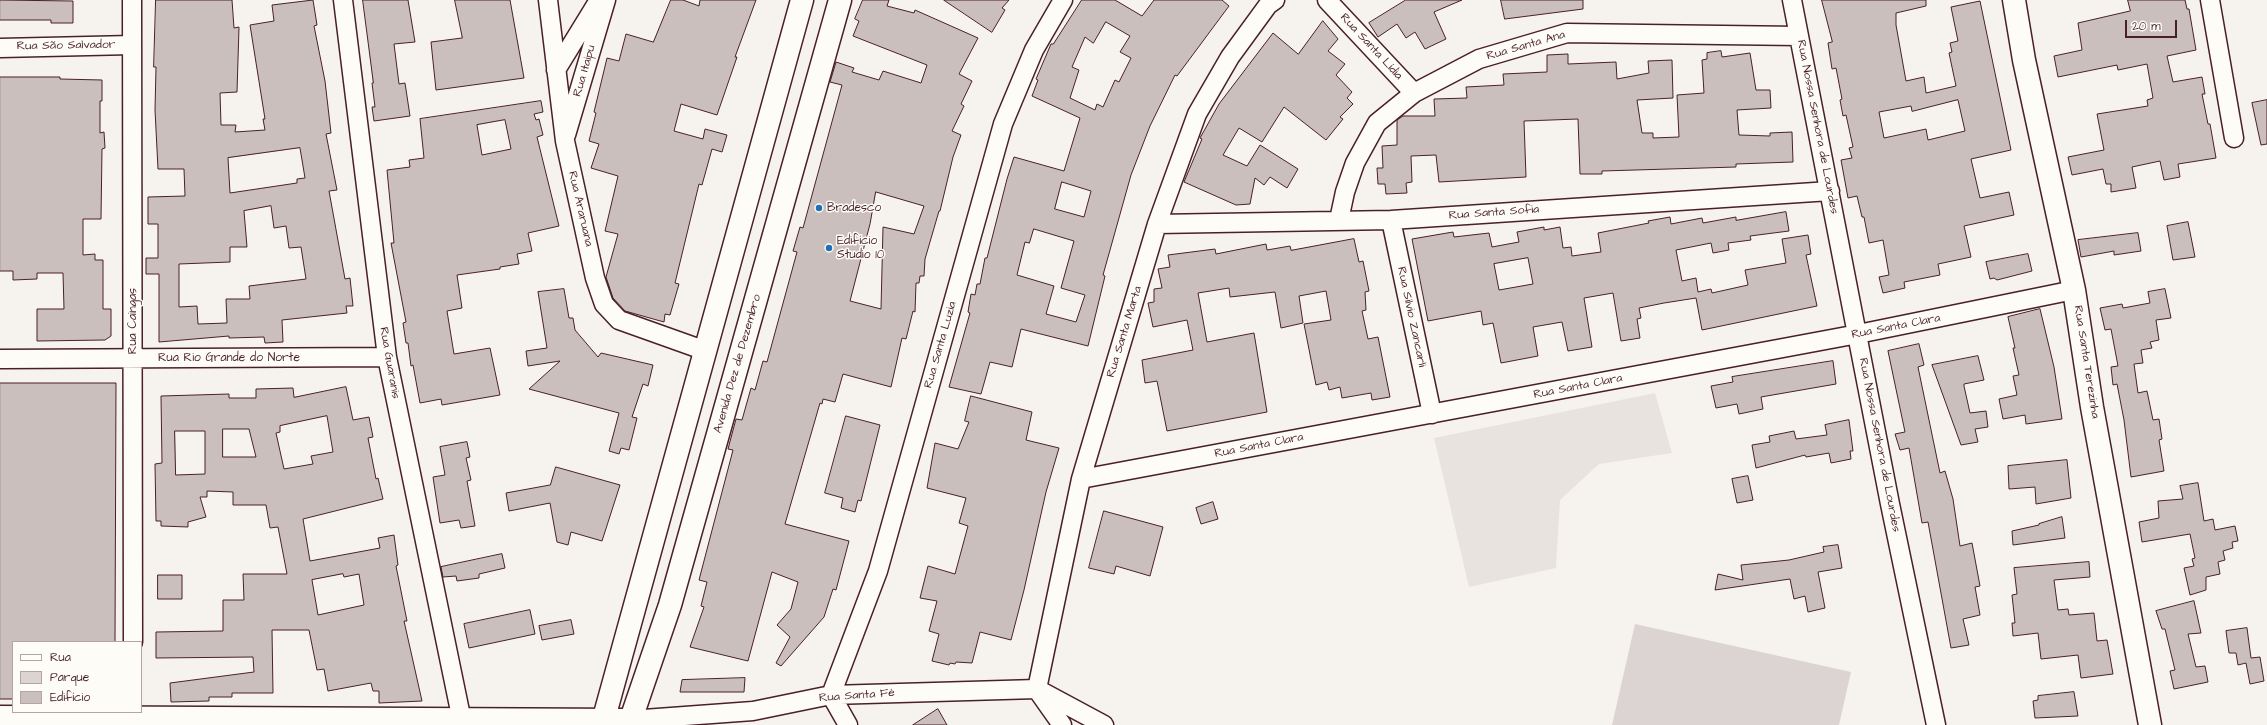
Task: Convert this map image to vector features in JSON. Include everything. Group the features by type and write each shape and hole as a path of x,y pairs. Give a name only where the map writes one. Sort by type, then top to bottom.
{"main road":[{"path":"602,723 802,0"},
{"name":"Avenida Dez de Dezembro","path":"630,723 670,605 840,0"},
{"name":"Rua Santa Terezinha","path":"2014,0 2024,60 2074,290 2092,406 2150,725"},
{"path":"0,717 133,715 375,723 462,721 630,723"}],"street":[{"name":"Rua Caingas","path":"132,0 133,641"},
{"name":"Rua Guaranis","path":"343,0 387,357 462,721"},
{"name":"Rua Araruana","path":"548,0 565,141 595,278 604,304 619,320 706,351"},
{"name":"Rua Itaipu","path":"556,70 599,0"},
{"name":"Rua Itaipu","path":"565,141 606,0"},
{"name":"Rua Santa Luzia","path":"831,695 878,572 1003,124 1034,50 1063,0"},
{"name":"Rua Santa Marta","path":"1037,689 1081,479 1157,224 1197,114 1230,57 1268,5 1275,0"},
{"name":"Rua Santa Lídia","path":"1327,0 1414,93"},
{"name":"Rua Nossa Senhora de Lourdes","path":"1792,0 1892,512 1936,725"},
{"path":"2210,0 2234,138"},
{"name":"Rua Santa Ana","path":"1340,220 1345,192 1355,163 1377,123 1414,93 1479,59 1567,33 1799,36"},
{"name":"Rua São Salvador","path":"0,48 132,45"},
{"name":"Rua Santa Sofia","path":"1157,224 1391,220 1830,191"},
{"name":"Rua Silvio Zancarli","path":"1391,220 1432,414"},
{"name":"Rua Santa Clara","path":"1081,479 1858,334 2074,290"},
{"name":"Rua Rio Grande do Norte","path":"0,359 387,357"},
{"name":"Rua Santa Fé","path":"630,723 663,722 752,711 831,695 1037,689"},
{"path":"1037,689 1062,725"},
{"path":"1037,689 1104,725"},
{"path":"831,695 848,725"}],"shaded area":[{"path":"1655,393 1672,453 1599,464 1560,500 1556,568 1469,587 1434,438"}],"green space":[{"path":"1635,624 1851,672 1839,725 1612,725"}],"building":[{"path":"0,0 73,1 73,23 51,23 51,20 0,20"},
{"path":"156,0 232,0 234,28 239,27 237,92 220,93 221,125 236,125 235,132 265,130 263,119 265,119 250,25 274,21 272,5 313,0 317,25 314,26 325,81 331,133 326,134 337,190 329,191 345,279 350,278 353,306 346,306 347,313 282,320 283,342 265,343 264,337 229,338 229,336 159,342 159,274 146,274 146,258 158,258 158,224 148,224 148,197 185,196 184,169 158,169 155,110 156,67 154,67","holes":["300,148 305,178 297,179 297,183 230,193 228,158","271,206 274,228 286,226 289,248 301,247 306,279 249,286 250,299 226,299 227,323 198,324 197,306 179,307 179,264 230,262 230,247 247,247 244,211"]},
{"path":"363,0 408,0 415,42 394,44 399,84 405,83 410,116 374,121 372,107 375,107 373,83"},
{"path":"455,0 510,0 524,78 436,90 431,42 462,38"},
{"path":"671,0 683,0 699,6 700,0 756,0 735,57 737,57 717,115 681,104 674,131 703,139 705,129 727,135 722,152 712,149 702,185 699,184 675,283 679,284 670,315 665,314 664,322 625,311 613,298 606,277 618,234 605,231 618,176 591,168 599,144 589,141 596,113 594,112 607,58 619,61 626,34 653,42"},
{"path":"863,0 889,0 887,6 914,13 915,10 978,38 959,74 972,81 961,104 964,106 952,131 961,135 953,157 940,211 925,259 924,276 920,276 919,283 916,283 915,312 913,311 906,339 902,338 891,387 843,374 835,402 823,399 822,404 820,403 785,524 849,541 836,590 833,589 824,617 781,666 776,663 790,637 777,625 791,609 798,582 772,572 748,661 690,647 704,607 701,606 707,582 699,580 733,450 728,449 736,419 742,420 751,388 755,390 763,361 767,362 797,252 793,251 800,227 803,228 842,85 830,82 836,62 854,68 852,72 879,80 883,71 921,83 927,65 853,36 859,21 855,19","holes":["876,192 924,206 914,234 883,227 881,309 850,301 870,224"]},
{"path":"944,0 1009,0 1002,8 1005,10 992,32"},
{"path":"1082,0 1115,0 1142,16 1154,0 1222,0 1229,6 1177,76 1175,75 1150,126 1131,175 1103,275 1105,276 1088,346 1021,329 1012,367 990,362 981,394 949,387 970,313 968,312 971,294 975,295 977,284 980,284 985,258 987,258 1014,157 1064,171 1080,118 1032,96 1038,80 1036,79 1051,44 1053,44","holes":["1106,22 1130,36 1120,52 1131,58 1119,82 1115,80 1103,107 1097,104 1095,110 1070,98 1079,70 1072,67 1085,37 1093,43","1062,182 1091,191 1084,217 1055,209","1034,229 1074,241 1061,288 1085,295 1076,322 1046,314 1054,286 1017,275 1025,242 1029,243"]},
{"path":"1406,0 1462,0 1434,12 1446,39 1425,49 1415,32 1406,38 1397,24 1378,37 1369,23"},
{"path":"1501,0 1583,0 1583,9 1505,19"},
{"path":"1822,0 1926,0 1926,6 1896,13 1896,25 1906,81 1924,77 1926,93 1956,86 1949,53 1952,52 1950,43 1958,41 1951,7 1980,1 2011,150 1971,159 1980,198 2009,192 2014,215 1964,226 1971,257 1938,264 1940,275 1904,282 1905,288 1883,293 1879,277 1889,275 1883,240 1869,243 1864,217 1862,217 1857,196 1848,198 1841,160 1852,158 1849,148 1853,147 1846,115 1843,116 1840,100 1842,99 1836,68 1832,69 1828,43 1832,42","holes":["1958,100 1965,131 1928,140 1926,129 1884,138 1879,112 1911,106 1912,111"]},
{"path":"2128,0 2185,0 2187,9 2189,9 2196,50 2167,56 2173,82 2202,77 2205,94 2202,94 2208,124 2210,124 2216,158 2178,164 2180,177 2164,180 2160,161 2132,167 2136,188 2111,192 2111,184 2106,184 2103,169 2072,175 2068,157 2104,150 2097,114 2148,106 2147,100 2153,98 2147,64 2118,70 2117,65 2058,77 2054,56 2082,50 2078,23 2130,11"},
{"path":"1323,21 1338,39 1328,51 1345,64 1336,75 1352,92 1347,98 1353,104 1340,117 1343,119 1326,140 1284,107 1262,142 1239,128 1223,155 1247,166 1260,145 1298,169 1287,188 1270,177 1264,185 1255,178 1250,204 1236,205 1184,182 1202,139 1200,138 1219,104 1273,33 1298,54"},
{"path":"1721,51 1722,57 1750,53 1756,90 1770,90 1771,108 1737,110 1739,135 1770,136 1770,133 1792,132 1793,162 1736,164 1736,167 1602,171 1602,174 1580,174 1578,119 1524,121 1526,177 1439,182 1436,155 1411,156 1412,182 1406,183 1407,193 1386,194 1385,184 1378,184 1377,168 1383,168 1382,146 1397,145 1397,120 1403,116 1435,116 1434,99 1467,98 1466,87 1504,85 1503,74 1547,72 1547,55 1568,54 1568,64 1616,62 1617,79 1649,73 1648,61 1672,60 1673,98 1637,100 1642,133 1653,133 1653,138 1679,137 1677,95 1704,93 1702,60 1707,59 1707,53"},
{"path":"0,77 60,77 60,79 102,80 102,101 100,101 100,133 104,132 105,148 102,149 101,219 83,219 83,255 95,254 95,260 103,260 103,309 111,309 111,336 105,340 37,341 37,309 64,309 63,273 37,273 37,279 13,280 13,271 0,271"},
{"path":"2267,100 2267,144 2261,145 2252,103"},
{"path":"541,101 543,112 534,114 536,120 539,119 543,135 537,137 559,226 528,233 532,251 517,254 519,264 500,267 500,269 457,275 462,308 447,311 454,354 490,348 500,395 442,405 441,399 420,403 413,365 411,366 408,343 406,343 403,323 406,322 391,243 394,243 387,170 410,167 409,160 424,158 420,119","holes":["505,120 511,149 482,155 477,125"]},
{"path":"1786,212 1789,231 1750,236 1751,240 1728,243 1729,250 1713,253 1711,243 1676,250 1682,281 1696,278 1698,292 1711,289 1712,293 1748,285 1745,270 1786,263 1782,239 1808,235 1811,254 1806,255 1817,306 1702,330 1696,298 1664,303 1639,308 1641,318 1637,319 1640,338 1621,341 1613,293 1584,298 1592,347 1568,351 1562,322 1533,327 1538,356 1501,363 1493,323 1483,325 1481,311 1428,321 1412,239 1453,232 1454,237 1489,233 1492,247 1519,242 1517,232 1544,227 1544,230 1560,227 1563,248 1571,247 1572,256 1601,252 1598,233 1649,223 1648,221 1670,217 1671,224 1702,218 1703,223 1736,217 1736,220","holes":["1528,258 1533,284 1499,290 1494,264"]},
{"path":"2188,222 2195,257 2173,260 2167,226"},
{"path":"2138,233 2141,251 2114,255 2114,251 2081,257 2078,240"},
{"path":"1354,239 1359,262 1363,261 1369,291 1365,292 1366,310 1362,311 1368,339 1378,337 1390,397 1372,400 1371,393 1342,398 1340,387 1329,390 1327,382 1316,385 1304,324 1331,320 1326,291 1299,296 1303,323 1281,328 1275,292 1230,297 1229,288 1198,293 1207,342 1254,333 1267,412 1167,431 1157,381 1145,383 1142,360 1193,350 1187,320 1153,327 1148,303 1154,302 1154,289 1162,288 1158,269 1170,267 1168,255 1215,249 1216,254 1266,244 1267,250 1290,246 1291,250"},
{"path":"2028,254 2032,271 1997,280 1994,278 1990,279 1986,262"},
{"path":"564,289 569,318 573,318 575,330 598,357 601,353 653,365 648,386 643,384 632,417 637,418 629,450 621,448 619,454 609,451 619,413 529,389 560,361 528,366 526,351 547,348 538,292"},
{"path":"2165,289 2171,318 2156,320 2159,340 2150,342 2152,348 2141,350 2143,363 2134,364 2138,393 2147,391 2153,420 2159,419 2162,439 2159,440 2164,471 2131,477 2124,420 2117,384 2113,385 2111,367 2118,366 2111,329 2105,330 2100,308 2122,304 2123,308 2150,303 2148,292"},
{"path":"2040,309 2054,367 2062,419 2026,424 2025,415 2003,419 1999,399 2017,395 2013,376 2019,375 2008,317"},
{"path":"1919,344 1924,365 1918,367 1940,473 1945,471 1953,499 1960,546 1972,543 1980,586 1975,587 1980,615 1963,619 1969,645 1951,648 1928,522 1922,523 1909,448 1900,450 1895,434 1905,432 1888,351"},
{"path":"1978,356 1984,380 1964,384 1964,386 1970,413 1986,411 1988,427 1975,429 1978,442 1961,445 1932,365"},
{"path":"1833,361 1836,384 1761,397 1763,409 1739,414 1737,404 1716,408 1711,386 1733,382 1732,377"},
{"path":"0,383 116,383 115,641 12,641 12,699 0,699"},
{"path":"346,387 353,420 369,417 373,437 368,438 376,479 378,478 383,499 303,519 310,561 380,548 378,538 394,535 398,565 396,566 407,621 404,621 422,701 379,703 379,691 373,691 371,683 328,691 324,669 317,670 309,630 272,630 273,693 232,693 232,697 209,697 209,701 171,702 170,683 254,672 253,657 156,658 156,632 223,631 223,600 244,600 243,574 287,574 278,527 270,528 266,505 233,505 233,492 207,491 207,497 200,497 206,517 188,522 188,527 161,526 161,521 156,521 155,464 162,463 161,396 229,394 229,398 256,398 256,389 293,388 294,397","holes":["327,416 333,452 311,456 313,464 284,469 276,433 280,432 280,426","223,429 249,429 256,457 223,457","175,431 205,431 205,474 176,475","343,574 344,577 359,574 364,605 318,615 312,580"]},
{"path":"971,396 1032,412 1026,440 1059,448 1046,492 1011,640 980,632 972,663 956,662 955,664 950,663 949,665 932,661 939,634 929,631 937,601 920,598 928,566 955,574 968,526 959,523 966,498 927,488 935,443 958,449 969,422 965,421"},
{"path":"846,416 880,425 861,501 858,500 855,512 841,508 843,498 825,493"},
{"path":"1849,420 1853,451 1850,451 1851,459 1831,463 1829,453 1806,457 1805,455 1756,468 1752,445 1770,442 1769,436 1794,431 1796,439 1827,435 1825,425"},
{"path":"467,442 470,457 466,458 471,480 467,481 475,526 461,528 459,520 440,523 433,477 445,475 440,447"},
{"path":"2067,460 2071,498 2036,504 2035,487 2009,489 2008,466"},
{"path":"556,467 620,485 602,541 571,532 568,545 557,542 550,503 509,511 506,493 550,485"},
{"path":"1748,476 1753,500 1737,503 1732,479"},
{"path":"2198,483 2204,521 2213,519 2215,530 2235,526 2238,541 2232,542 2233,548 2223,551 2225,560 2218,562 2220,574 2206,577 2206,590 2190,595 2184,568 2194,566 2192,559 2195,558 2190,534 2142,542 2139,522 2159,518 2158,501 2183,499 2180,486"},
{"path":"1213,502 1218,519 1201,524 1196,508"},
{"path":"1104,511 1163,527 1150,576 1116,566 1114,574 1089,568"},
{"path":"2062,517 2065,538 2013,545 2012,531 2039,525"},
{"path":"1838,545 1842,568 1818,572 1825,608 1808,612 1805,596 1794,599 1790,579 1715,590 1718,574 1743,580 1741,565 1789,560 1824,552 1823,547"},
{"path":"502,554 505,568 479,574 479,578 457,581 456,576 443,577 441,567"},
{"path":"2089,562 2090,577 2054,580 2058,610 2068,609 2069,615 2094,613 2097,641 2107,640 2113,674 2081,678 2078,655 2041,659 2038,633 2013,636 2012,623 2015,623 2012,595 2017,594 2014,568"},
{"path":"158,575 182,575 182,599 158,599"},
{"path":"2194,601 2201,633 2188,634 2196,667 2205,666 2208,682 2174,689 2170,671 2175,670 2165,629 2162,629 2156,611"},
{"path":"530,610 535,634 469,648 464,624"},
{"path":"571,620 574,634 542,640 539,626"},
{"path":"2247,628 2251,658 2260,657 2264,681 2250,684 2246,663 2238,665 2236,653 2229,653 2226,631"},
{"path":"745,678 744,692 680,692 682,680"},
{"path":"2074,692 2078,716 2035,718 2033,701 2038,700 2038,696"},
{"path":"938,709 947,725 913,725"}],"place":[{"name":"Bradesco","path":"819,208"},
{"name":"Edifício Studio 10","path":"829,248"}]}
